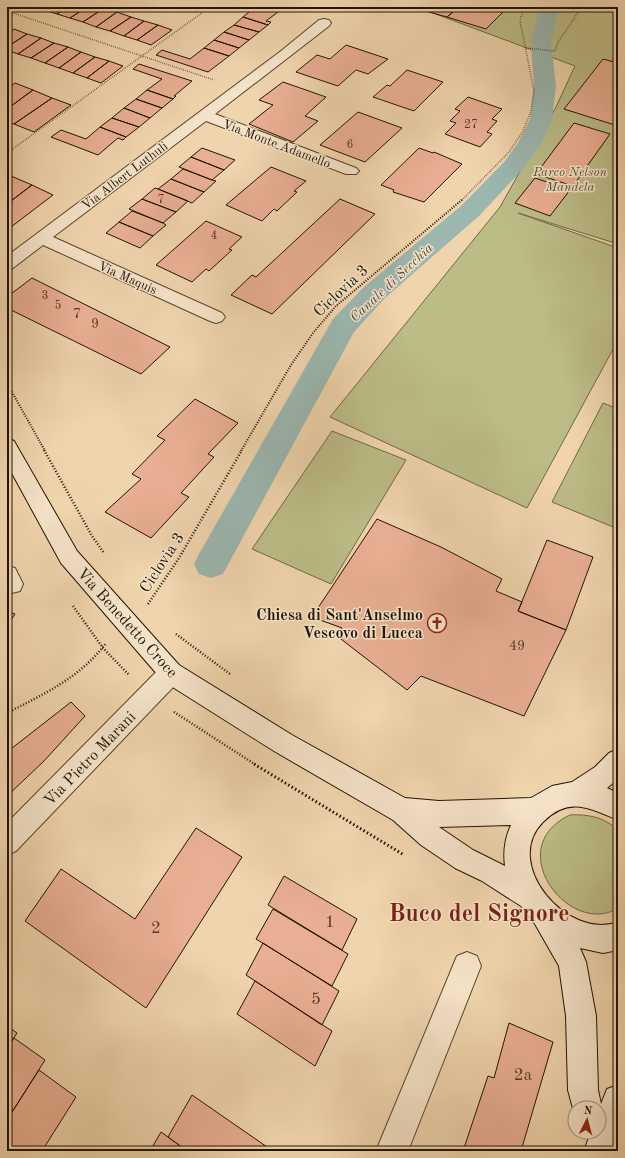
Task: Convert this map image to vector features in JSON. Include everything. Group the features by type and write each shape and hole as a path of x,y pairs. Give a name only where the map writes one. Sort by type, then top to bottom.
{"street":[{"name":"Via Albert Luthuli","path":"8,263 286,54 324,23"},
{"name":"Via Monte Adamello","path":"203,115 351,171"},
{"name":"Via Maquis","path":"41,238 216,316"},
{"name":"Via Benedetto Croce","path":"7,446 69,557 171,673 283,743 402,810 430,836 464,859 491,872 567,930 591,938 618,936"},
{"name":"Via Pietro Marani","path":"7,842 171,673"},
{"path":"576,794 604,776 618,761"},
{"path":"585,1100 583,1090 581,1016 572,962 537,906 519,873 517,850 522,828 534,810 551,799 576,794 594,796 618,807"},
{"name":"Via Benedetto Croce","path":"402,810 439,814 534,810"},
{"path":"392,1151 468,966"},
{"path":"600,1151 618,1100"},
{"path":"593,1140 595,1151"}],"path":[{"path":"7,153 210,7"},
{"name":"Ciclovia 3","path":"7,713 64,681 89,664 108,640 145,608 171,571 287,371 313,333 336,306 449,212 509,152 523,131 531,111 534,91 520,21 524,7"},
{"path":"526,48 555,51 558,42 582,7"},
{"path":"7,11 239,88"},
{"path":"7,383 92,536 105,554"},
{"path":"174,632 235,678"},
{"path":"149,696 266,772 406,856"}],"green space":[{"name":"Parco Nelson Mandela","path":"417,7 618,7 618,244 518,213 618,248 618,340 527,508 330,417 500,207 555,109 575,66"},
{"path":"603,403 618,409 618,529 552,502"},
{"path":"332,431 406,460 331,584 252,549"},
{"path":"570,815 595,817 607,822 618,830 618,908 599,914 580,911 563,900 550,885 542,867 541,848 550,830"}],"building":[{"path":"48,7 67,7 57,14 44,10"},
{"path":"67,7 87,7 70,18 57,14"},
{"path":"87,7 104,8 83,22 70,18"},
{"path":"180,7 203,7 196,12"},
{"path":"249,7 276,7 282,9 266,21 271,22 268,25 243,17 254,8"},
{"path":"411,7 435,7 453,12 447,17"},
{"path":"458,7 508,7 486,29 447,17"},
{"path":"104,8 117,12 96,27 83,22"},
{"path":"117,12 131,17 110,31 96,27"},
{"path":"131,17 144,21 124,36 110,31"},
{"path":"243,17 268,25 259,32 234,25"},
{"path":"144,21 158,25 137,40 124,36"},
{"path":"158,25 172,30 151,45 137,40"},
{"path":"234,25 259,32 249,40 224,32"},
{"path":"14,29 27,34 7,47 7,34"},
{"path":"224,32 249,40 239,48 214,40"},
{"path":"27,34 41,38 18,54 7,50 7,47"},
{"path":"41,38 54,43 31,58 18,54"},
{"path":"214,40 239,48 229,56 204,48"},
{"path":"54,43 68,47 45,63 31,58"},
{"path":"346,45 388,59 368,74 356,70 338,86 296,72 317,55 330,59"},
{"path":"68,47 81,52 59,68 45,63"},
{"path":"204,48 229,56 208,72 156,55 162,50 190,59"},
{"path":"81,52 95,57 73,73 59,68"},
{"path":"95,57 109,61 87,78 73,73"},
{"path":"603,59 618,63 618,126 564,109"},
{"path":"109,61 123,66 101,83 87,78"},
{"path":"139,64 192,81 174,96 176,96 173,99 147,90 162,79 133,69"},
{"path":"407,70 443,82 414,111 373,97 387,85 390,86"},
{"path":"283,82 326,97 305,116 318,121 293,142 249,124 273,105 259,100"},
{"path":"15,83 33,90 7,109 7,89"},
{"path":"33,90 52,98 14,124 7,122 7,109"},
{"path":"147,90 173,99 162,108 136,99"},
{"path":"468,97 502,109 492,119 497,121 487,132 492,134 480,147 445,134 456,123 450,121 460,111 455,109"},
{"path":"52,98 71,105 34,132 14,124"},
{"path":"136,99 162,108 150,118 124,108"},
{"path":"124,108 150,118 139,127 112,118"},
{"path":"358,112 402,128 365,162 320,145"},
{"path":"112,118 139,127 126,137 100,127"},
{"path":"574,123 610,134 573,186 536,174"},
{"path":"100,127 126,137 123,140 118,138 98,155 51,137 61,130 86,139"},
{"path":"202,148 235,160 224,170 191,157"},
{"path":"419,148 433,153 434,152 462,164 424,202 393,192 394,190 381,185"},
{"path":"191,157 224,170 212,180 179,167"},
{"path":"271,167 306,181 294,191 297,192 277,211 274,209 262,221 226,205"},
{"path":"183,169 216,181 204,192 171,179"},
{"path":"11,176 32,185 7,204 7,179"},
{"path":"535,178 570,190 550,216 515,203"},
{"path":"171,179 204,192 192,203 158,189"},
{"path":"32,185 53,195 11,227 7,225 7,204"},
{"path":"155,188 188,201 176,212 142,199"},
{"path":"142,199 176,212 163,223 129,209"},
{"path":"340,199 375,214 272,314 231,295 252,275 256,277"},
{"path":"132,211 166,225 153,236 119,222"},
{"path":"206,221 242,237 229,249 232,250 209,271 206,269 192,282 156,265"},
{"path":"119,222 153,236 140,248 106,233"},
{"path":"32,278 170,347 141,374 7,308 7,297"},
{"path":"195,399 238,423 208,454 214,457 181,493 189,497 151,538 105,512 141,479 132,474 165,440 157,436"},
{"name":"Chiesa di Sant'Anselmo Vescovo di Lucca","path":"377,519 441,547 502,579 496,591 522,602 518,611 566,630 524,716 421,676 407,690 337,636 342,628 312,617"},
{"path":"547,540 593,557 566,630 518,611"},
{"path":"7,611 15,614 7,626"},
{"path":"71,702 85,716 44,761 7,796 7,752"},
{"path":"196,828 242,857 146,1008 25,921 61,869 135,919"},
{"path":"284,876 357,919 342,950 268,905"},
{"path":"273,909 348,954 332,986 256,939"},
{"path":"263,943 339,991 322,1025 246,975"},
{"path":"255,981 332,1031 315,1066 237,1014"},
{"path":"509,1023 553,1042 521,1151 463,1151 488,1076 494,1078"},
{"path":"7,1026 17,1033 7,1048"},
{"path":"14,1038 45,1060 7,1120 7,1048"},
{"path":"39,1070 76,1097 42,1151 7,1151 7,1120"},
{"path":"192,1095 270,1149 269,1151 187,1151 168,1137"},
{"path":"161,1132 168,1137 187,1151 150,1151"}],"waterway":[{"name":"Canale di Secchia","path":"211,564 343,326 374,293 471,210 513,166 529,144 541,119 545,86 541,43 549,7"}],"place":[{"name":"Chiesa di Sant'Anselmo Vescovo di Lucca","path":"437,623"}],"district":[{"name":"Buco del Signore","path":"479,913"}]}
